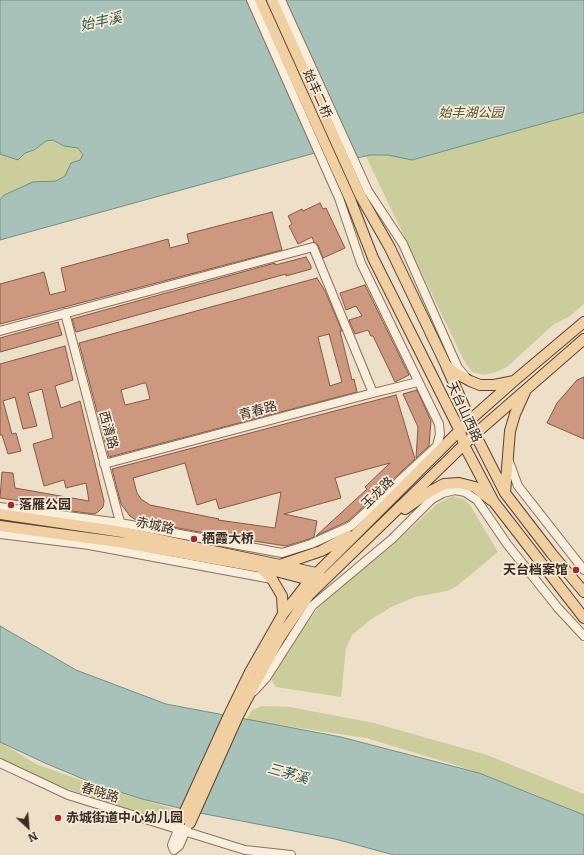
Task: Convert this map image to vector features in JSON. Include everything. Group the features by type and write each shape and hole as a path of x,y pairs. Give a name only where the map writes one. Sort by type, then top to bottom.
{"main road":[{"name":"始丰二桥","path":"260,0 344,198"},
{"name":"始丰二桥","path":"272,0 364,193"},
{"name":"天台山西路","path":"364,193 445,363 475,434 505,493 552,554 584,592"},
{"name":"天台山西路","path":"344,198 372,258 460,431 464,445 494,502 584,618"},
{"name":"玉龙路","path":"233,715 250,672 283,614 313,577 470,420 584,322"},
{"name":"玉龙路","path":"233,715 248,698 279,639 309,596 475,434 584,339"},
{"path":"445,363 454,372 480,385 494,385 514,381"},
{"path":"505,493 510,431 515,414 526,389"},
{"path":"382,525 431,491 444,484 459,483 475,487 494,502"},
{"name":"赤城路","path":"0,514 121,528 280,565 313,577 318,587"},
{"name":"赤城路","path":"0,526 126,548 260,567 325,580"},
{"path":"280,565 321,551 356,533"},
{"path":"260,567 272,579 282,596 283,614"},
{"path":"184,826 233,715"}],"street":[{"path":"0,507 121,528 282,553 311,544 351,526 437,446 440,434 439,424 361,264 344,198 251,0"},
{"path":"281,0 364,193 403,244 458,368 470,381"},
{"path":"0,331 313,247 373,392"},
{"name":"西清路","path":"65,314 126,548"},
{"name":"青春路","path":"104,464 373,392 418,382"},
{"path":"508,456 518,486 584,570"},
{"path":"248,698 266,678 312,606 392,539 432,499 443,493 455,490 465,492 477,500 507,544 558,608 584,636"},
{"path":"0,534 126,548 272,579"},
{"name":"春晓路","path":"0,763 68,796 184,826 245,850 291,855"},
{"path":"173,852 172,845 184,826"}],"green space":[{"name":"始丰湖公园","path":"291,0 584,0 584,304 570,316 553,325 507,367 484,375 472,372 463,359"},
{"path":"53,140 64,146 78,148 83,155 80,160 71,163 65,176 56,181 33,182 4,195 0,200 0,154 18,160 25,153 34,150 46,141"},
{"path":"452,496 464,499 470,505 498,552 457,586 447,591 415,597 391,607 370,620 352,635 346,648 341,697 276,687 271,679 286,651 319,607 336,591 393,545 437,504"},
{"path":"262,706 290,707 374,723 487,755 584,794 584,816 534,794 459,766 366,738 246,720 252,710"},
{"path":"0,742 36,764 97,786 178,810 175,818 166,823 109,805 0,762"}],"water":[{"name":"始丰溪","path":"0,0 584,0 584,112 412,160 388,155 370,155 323,166 315,153 0,240 0,200 4,195 33,182 56,181 65,176 71,163 80,160 83,155 78,148 64,146 53,140 46,141 34,150 25,153 18,160 0,154"},
{"name":"三茅溪","path":"0,626 76,670 166,704 341,737 479,773 584,815 584,855 394,855 335,839 200,813 142,799 95,784 0,742"}],"building":[{"path":"320,203 323,209 326,208 345,248 323,258 318,245 314,242 312,237 298,244 289,226 292,224 288,216 302,209 303,211"},
{"path":"272,212 282,250 0,324 0,284 44,272 50,295 66,291 61,268 168,239 170,248 189,243 187,234"},
{"path":"306,257 311,269 286,276 286,274 76,332 72,319 275,263 275,265"},
{"path":"317,278 325,291 342,331 340,331 352,380 354,379 357,392 109,457 79,343","holes":["329,334 342,382 330,386 318,337","146,383 150,399 125,405 121,390"]},
{"path":"365,285 409,375 395,382 373,336 371,336 368,330 355,334 349,320 362,316 356,306 346,310 340,293"},
{"path":"58,322 62,335 0,352 0,338"},
{"path":"65,346 73,380 55,386 61,408 80,401 104,501 103,507 94,514 19,504 20,501 0,498 2,472 13,473 15,488 89,501 86,483 66,488 64,480 44,486 33,444 53,438 42,389 28,393 37,426 23,429 15,397 3,401 12,434 16,433 21,451 8,454 2,435 0,435 0,364"},
{"path":"584,377 584,439 547,423 557,403 577,380"},
{"path":"417,390 431,421 429,446 416,458 418,427 403,394"},
{"path":"396,395 415,459 348,521 316,536 367,489 365,487 390,463 335,478 341,498 284,514 317,521 314,537 286,546 215,535 136,520 130,516 121,504 112,469","holes":["185,463 197,505 216,499 219,509 281,492 275,528 218,520 219,519 150,505 141,499 137,493 133,478"]}],"place":[{"name":"落雁公园","path":"11,505"},
{"name":"栖霞大桥","path":"194,539"},
{"name":"天台档案馆","path":"576,570"},
{"name":"赤城街道中心幼儿园","path":"58,818"}]}
